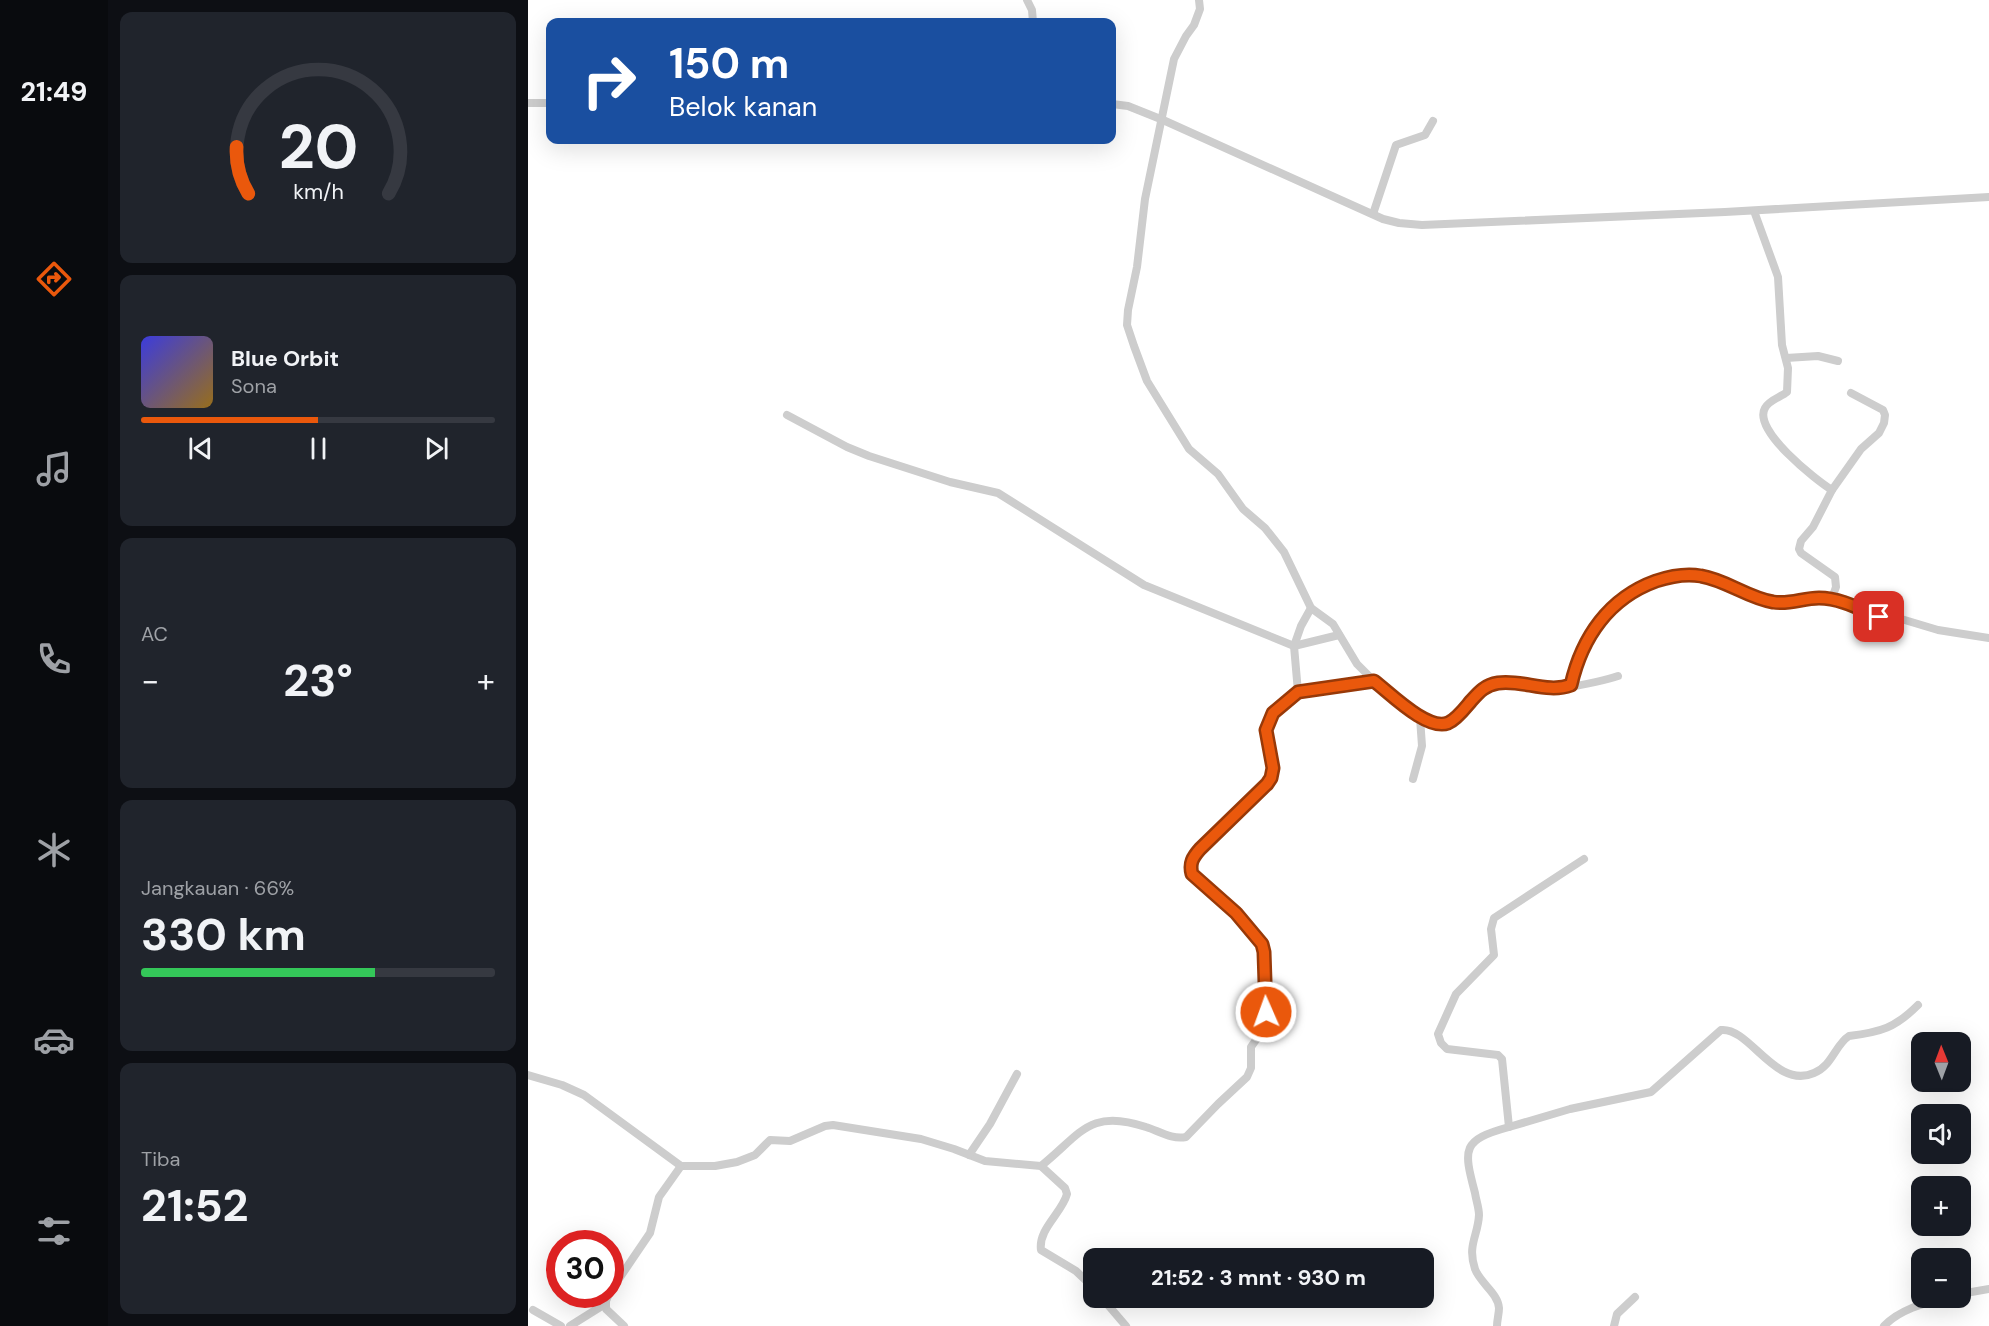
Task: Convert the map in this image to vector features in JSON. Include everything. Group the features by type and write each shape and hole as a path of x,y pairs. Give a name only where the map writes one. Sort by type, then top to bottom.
{"street":[{"path":"1027,0 1033,18"},
{"path":"1199,0 1200,9 1194,25 1174,59 1145,199 1127,325 1147,381 1189,449 1218,474 1243,508 1265,528 1284,552 1311,608 1329,621 1357,664 1374,681 1420,718 1441,724 1449,722 1483,688 1491,684 1511,682 1564,688 1571,685 1601,682 1618,676"},
{"path":"528,103 546,103"},
{"path":"1116,104 1128,106 1163,120 1373,214 1399,223 1422,225 1989,197"},
{"path":"1373,214 1396,145 1425,135 1433,121"},
{"path":"1754,210 1778,277 1779,318 1789,388 1784,395 1768,404 1763,412 1764,416 1769,430 1789,456 1832,490"},
{"path":"1786,358 1818,357 1838,361"},
{"path":"1833,598 1836,587 1835,577 1830,571 1802,555 1799,549 1801,541 1813,527 1832,490 1861,449 1875,437 1884,423 1883,410 1851,393"},
{"path":"787,415 858,452 950,482 998,493 1144,585 1294,646 1339,635"},
{"path":"1571,685 1581,652 1596,624 1604,615 1629,593 1671,576 1690,574 1703,576 1771,602 1785,603 1811,598 1833,598 1886,620 1898,618 1938,630 1989,638"},
{"path":"1298,692 1294,646 1311,608"},
{"path":"1041,1166 1084,1129 1103,1120 1144,1126 1174,1137 1186,1137 1247,1077 1251,1068 1251,1047 1266,1023 1264,948 1236,913 1192,874 1193,857 1267,784 1273,768 1266,730 1273,713 1298,692 1374,681"},
{"path":"1413,779 1422,746 1420,718"},
{"path":"1509,1126 1501,1057 1448,1049 1441,1043 1439,1030 1456,994 1494,955 1491,929 1494,918 1584,859"},
{"path":"1497,1326 1499,1309 1496,1299 1479,1278 1473,1259 1472,1241 1479,1215 1468,1157 1472,1143 1477,1138 1509,1126 1570,1109 1651,1092 1720,1030 1738,1034 1762,1057 1780,1069 1796,1074 1815,1073 1831,1059 1845,1038 1883,1030 1900,1021 1918,1005"},
{"path":"969,1155 990,1124 1017,1074"},
{"path":"528,1076 562,1085 584,1095 681,1166 715,1166 737,1162 755,1155 770,1140 795,1140 825,1126 833,1125 921,1138 985,1161 1041,1166 1065,1188 1067,1194 1048,1225 1041,1242 1041,1250 1083,1278"},
{"path":"624,1272 650,1233 659,1197 681,1166"},
{"path":"1971,1292 1989,1288"},
{"path":"1614,1326 1617,1314 1635,1297"},
{"path":"570,1326 599,1308"},
{"path":"606,1308 624,1326"},
{"path":"1111,1308 1126,1326"},
{"path":"1884,1326 1898,1315 1913,1308"},
{"path":"532,1310 561,1326"}],"route":[{"path":"1266,1012 1262,944 1236,913 1192,874 1191,865 1193,857 1200,849 1271,778 1273,768 1266,730 1269,720 1273,713 1298,692 1374,681 1420,718 1441,724 1453,720 1483,688 1491,684 1511,682 1564,688 1571,685 1581,652 1596,624 1604,615 1629,593 1671,576 1690,574 1703,576 1771,602 1785,603 1811,598 1833,598 1879,617"}]}
